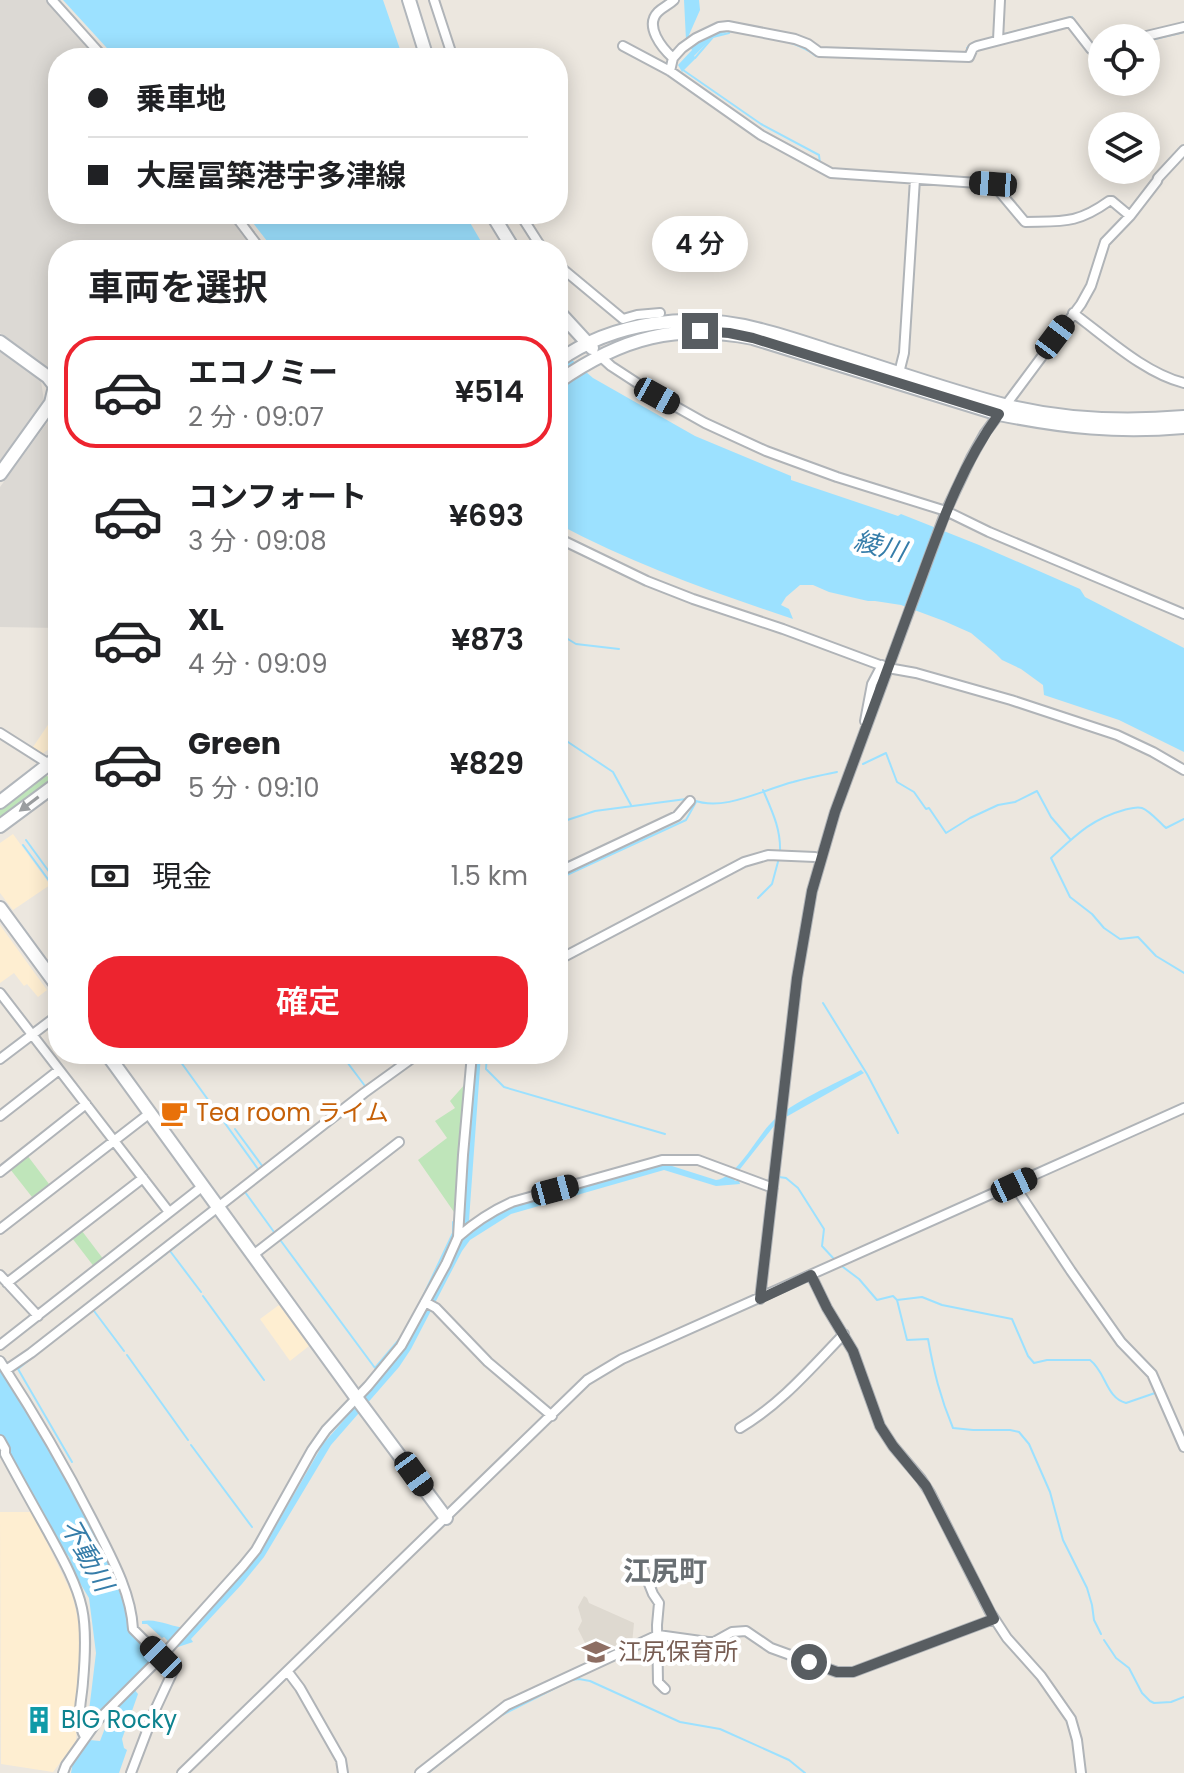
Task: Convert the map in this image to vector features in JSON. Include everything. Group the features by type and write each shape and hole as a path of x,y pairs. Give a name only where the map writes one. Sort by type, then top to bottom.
{"main road":[{"path":"409,0 424,48"},
{"path":"568,355 582,346 631,328 701,320 757,329 1002,409 1110,420 1184,417"},
{"path":"568,376 600,356 652,336 665,323"},
{"path":"665,323 753,338 1064,426 1112,430 1184,427"},
{"path":"568,326 582,346 600,356"},
{"path":"0,342 48,377"},
{"path":"0,474 48,407"},
{"path":"0,802 48,769"},
{"path":"0,826 48,790"},
{"path":"0,908 48,973"},
{"path":"114,1064 446,1518"}],"street":[{"path":"52,0 95,48"},
{"path":"434,0 450,48"},
{"path":"673,58 653,32 652,23 657,13 674,0"},
{"path":"997,38 1000,0"},
{"path":"670,71 673,58 689,42 710,30 728,26 795,39 819,52 969,57 973,48 997,38 1070,22 1088,45"},
{"path":"1160,33 1184,27"},
{"path":"623,46 670,71 761,135 825,171 993,184 1025,222 1064,221 1089,215 1109,201 1130,216"},
{"path":"760,1299 797,978 812,891 820,859 887,665 945,514 985,433 1091,286 1103,247 1184,150"},
{"path":"899,373 904,353 915,179"},
{"path":"568,273 623,319 637,315 665,323"},
{"path":"1073,313 1157,372 1184,383"},
{"path":"600,356 657,396 705,423 766,451 945,514 1184,614"},
{"path":"568,543 647,581 887,665 998,696 1117,735 1184,770"},
{"path":"0,733 48,760"},
{"path":"568,867 677,816 690,801"},
{"path":"568,955 744,862 768,855 820,859"},
{"path":"1,997 48,1056"},
{"path":"0,1059 48,1023"},
{"path":"54,1064 169,1212"},
{"path":"6,1370 404,1064"},
{"path":"63,1773 98,1720 161,1657 256,1550 326,1430 360,1402 368,1386 430,1304 459,1236 471,1064"},
{"path":"0,1116 59,1070"},
{"path":"0,1172 86,1104"},
{"path":"182,1773 587,1380 622,1359 1184,1108"},
{"path":"0,1229 150,1113"},
{"path":"253,1255 399,1142"},
{"path":"459,1236 495,1209 512,1202 662,1160 698,1160 773,1188"},
{"path":"7,1283 143,1178"},
{"path":"1014,1185 1121,1342 1152,1374 1184,1447"},
{"path":"0,1345 203,1186"},
{"path":"0,1275 38,1316"},
{"path":"811,1275 855,1356 880,1426 926,1486 994,1619 1041,1676 1071,1719 1081,1773"},
{"path":"430,1304 488,1362 552,1416"},
{"path":"740,1428 762,1415 788,1392 844,1334"},
{"path":"0,1361 50,1441 113,1561 132,1611 133,1629 175,1667 131,1773"},
{"path":"0,1440 59,1551 82,1609 84,1679 80,1711 81,1731 85,1737"},
{"path":"641,1564 654,1598 659,1603 658,1682 665,1689"},
{"path":"420,1773 507,1705 658,1635 714,1642 732,1632 746,1631 771,1648 845,1673 994,1619"},
{"path":"288,1672 341,1760 343,1773"}],"shaded area":[{"path":"0,0 46,0 89,48 48,48 48,224 237,224 250,240 48,240 48,368 0,333"},
{"path":"0,351 41,381 44,401 0,461"},
{"path":"48,422 48,628 0,627 0,487"},
{"path":"48,725 48,750 41,755 33,747"},
{"path":"13,834 48,882 48,886 13,910 0,893 0,843"},
{"path":"0,925 47,990 38,997 14,973 0,983"},
{"path":"279,1305 309,1346 290,1361 260,1319"},
{"path":"0,1512 32,1512 72,1594 79,1623 76,1742 53,1772 1,1764"},
{"path":"584,1596 589,1603 634,1623 632,1644 594,1661 578,1629 582,1621 578,1607"}],"green space":[{"path":"43,775 48,776 48,784 0,819 0,808"},
{"path":"466,1083 454,1212 418,1160 447,1138 435,1121 455,1108 450,1101"},
{"path":"27,1155 49,1184 32,1197 10,1169"},
{"path":"82,1231 104,1260 95,1268 72,1238"}],"water":[{"path":"63,0 383,0 400,48 107,48"},
{"path":"684,0 699,0 700,10 689,35 696,45 714,33 727,29 727,32 713,37 682,72 678,65 692,50 686,40"},
{"path":"254,224 471,224 480,240 266,240"},
{"name":"綾川","path":"568,357 593,378 695,436 791,476 791,480 898,516 901,514 979,545 1080,589 1085,597 1184,648 1184,752 1119,720 1044,695 1043,685 1002,660 971,633 901,605 868,601 813,585 800,585 781,605 789,609 793,619 615,552 568,529"},
{"path":"475,1064 480,1064 468,1234 496,1214 522,1202 659,1166 672,1166 716,1180 723,1178 738,1165 780,1115 861,1070 864,1073 774,1126 733,1178 740,1184 716,1186 664,1170 511,1214 470,1240 411,1349 331,1445 264,1557 191,1639 193,1642 175,1648 142,1621 157,1621 185,1628 199,1624 261,1552 323,1444 407,1344 460,1243"},
{"name":"不動川","path":"0,1369 32,1417 109,1561 130,1629 154,1657 129,1683 138,1694 122,1739 127,1750 119,1773 71,1773 73,1762 89,1740 100,1741 107,1723 89,1711 96,1653 89,1598 0,1435"}],"waterway":[{"path":"1001,35 1072,17 1088,39"},
{"path":"695,58 713,37 729,31 786,41 816,56 961,61"},
{"path":"1160,38 1184,32"},
{"path":"967,48 976,42"},
{"path":"683,70 761,124 819,155 820,163"},
{"path":"568,639 576,644 619,649"},
{"path":"568,742 613,772 631,805"},
{"path":"863,764 886,753 897,782 914,792 946,833 998,805 1015,802 1037,791 1051,817 1070,839"},
{"path":"693,800 730,802 837,772"},
{"path":"763,790 773,813 780,852"},
{"path":"568,820 595,811 686,799"},
{"path":"568,874 686,820 696,802"},
{"path":"1184,819 1166,828 1142,808 1124,810 1093,823 1051,858 1070,897 1104,928 1120,939 1138,937 1156,956 1184,973"},
{"path":"26,840 48,870"},
{"path":"23,845 48,879"},
{"path":"758,898 772,884 779,858"},
{"path":"823,1003 867,1074 898,1133"},
{"path":"182,1064 258,1169"},
{"path":"348,1064 365,1086"},
{"path":"370,1094 411,1064"},
{"path":"486,1064 486,1069 504,1087 665,1134"},
{"path":"268,1173 364,1099"},
{"path":"235,1129 263,1167"},
{"path":"779,1177 786,1178 798,1188 824,1229 822,1246 834,1259"},
{"path":"245,1192 274,1232"},
{"path":"201,1292 170,1251 214,1215"},
{"path":"417,1309 453,1233 453,1222"},
{"path":"278,1237 375,1368 402,1336"},
{"path":"60,1335 167,1253"},
{"path":"839,1264 859,1279 877,1300 893,1296 897,1300 922,1297 942,1305 1012,1319 1034,1363 1090,1360 1114,1396 1126,1403 1155,1393"},
{"path":"203,1296 264,1380"},
{"path":"897,1300 907,1340 928,1339 944,1406 953,1428 1010,1430 1019,1432 1029,1444 1050,1492 1063,1540 1087,1588 1094,1620 1101,1634"},
{"path":"94,1311 124,1351"},
{"path":"127,1355 188,1440"},
{"path":"30,1359 18,1369 72,1462"},
{"path":"191,1445 252,1527"},
{"path":"1104,1640 1116,1658 1129,1668 1142,1693 1150,1701 1171,1702 1184,1697"},
{"path":"500,1716 571,1680 590,1681 680,1722 720,1729 789,1760 805,1773"},
{"path":"428,1773 460,1747"}],"place":[{"name":"Tea room ライム","path":"174,1113"},
{"name":"江尻保育所","path":"596,1652"},
{"name":"BIG Rocky","path":"39,1720"}],"district":[{"name":"江尻町","path":"665,1571"}],"route":[{"path":"700,331 753,338 999,414 971,458 946,511 820,859 797,978 760,1299 811,1275 853,1351 880,1426 926,1486 994,1619 853,1672 837,1672 809,1662"}]}
